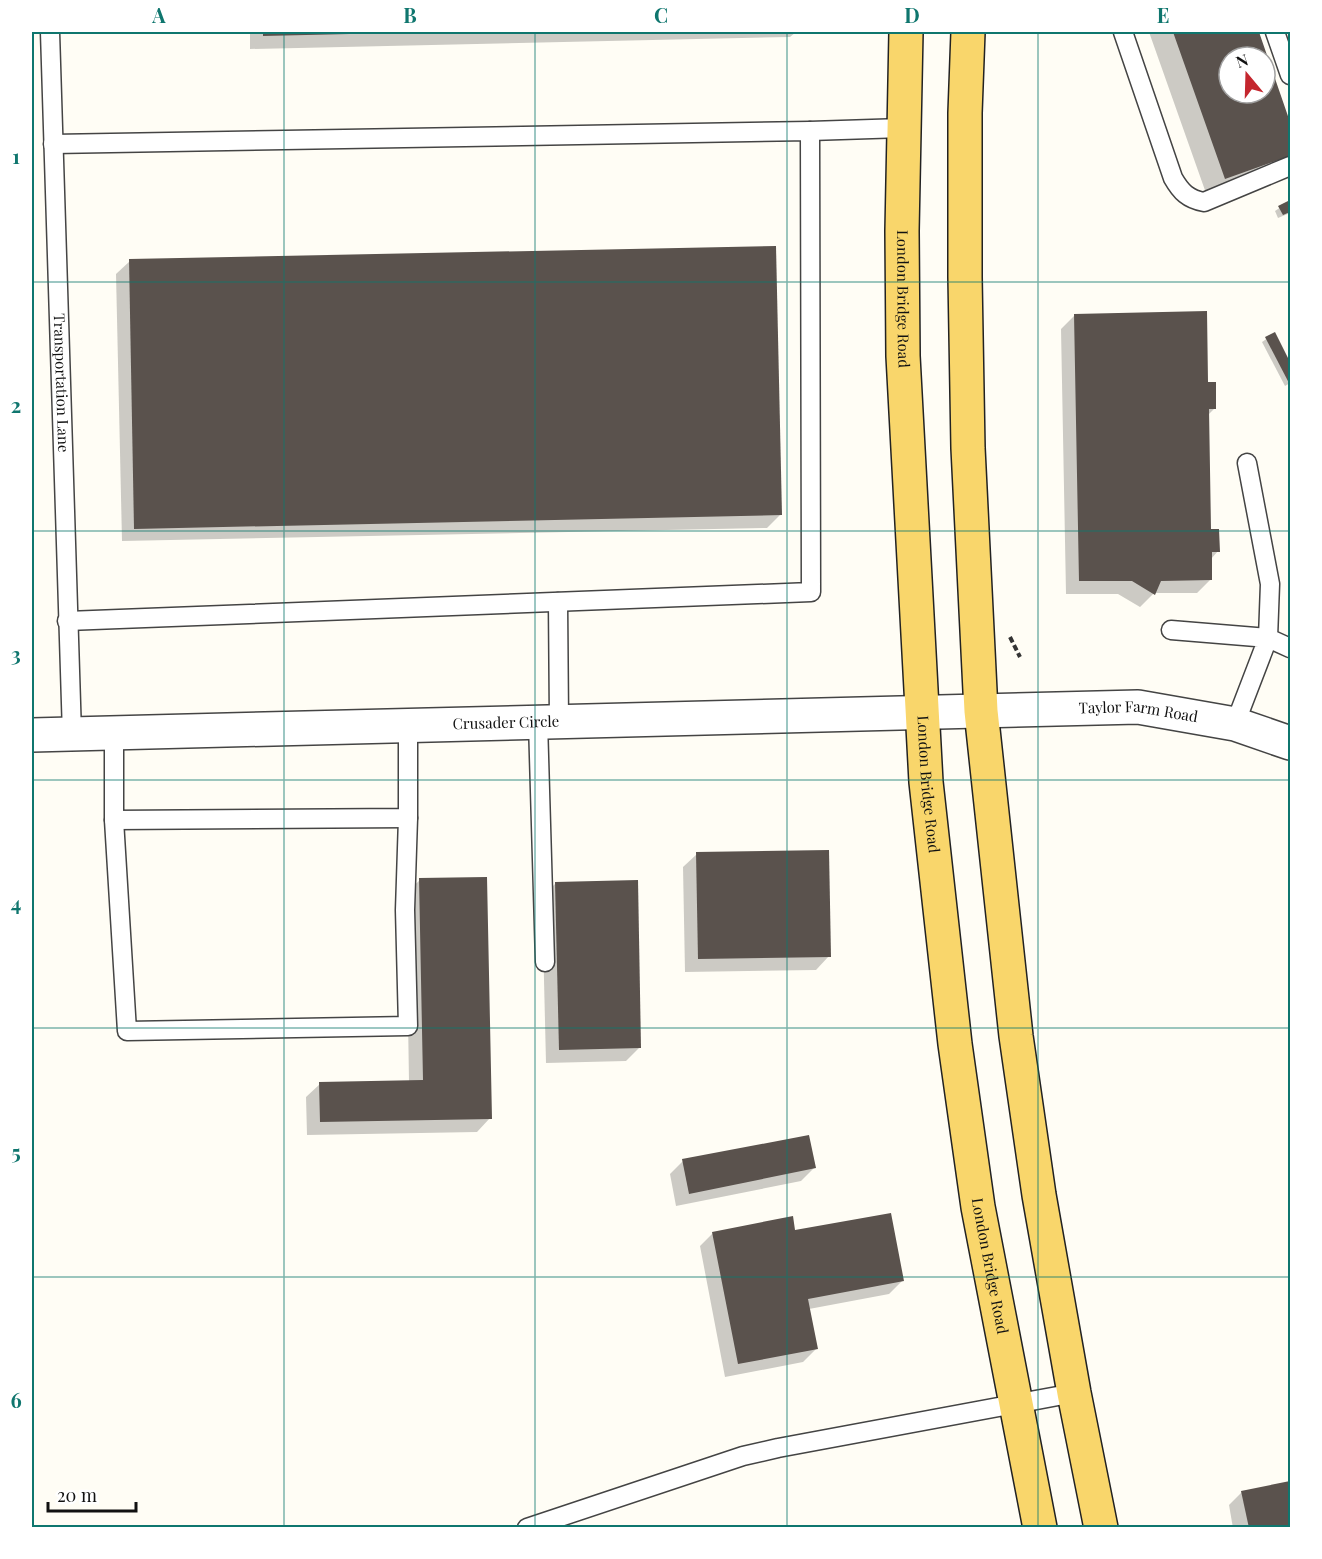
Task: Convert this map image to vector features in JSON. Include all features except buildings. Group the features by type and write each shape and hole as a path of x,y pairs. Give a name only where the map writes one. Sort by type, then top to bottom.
{"main road":[{"name":"London Bridge Road","path":"906,32 902,231 903,356 926,783 955,1044 978,1207 1040,1527"},
{"path":"968,32 964,277 968,448 981,711 1016,1036 1040,1195 1074,1393 1101,1527"}],"street":[{"name":"Taylor Farm Road","path":"981,711 1138,707 1235,724 1290,743"},
{"name":"Crusader Circle","path":"32,735 981,711"}],"lane":[{"name":"Transportation Lane","path":"50,32 72,735"},
{"path":"1123,32 1173,178 1180,191 1191,200 1204,202 1290,166"},
{"path":"1275,32 1290,75"},
{"path":"53,144 903,128"},
{"path":"67,621 811,592 810,131"},
{"path":"1235,724 1268,638 1270,584 1246,463"},
{"path":"545,962 549,722 558,602"},
{"path":"1171,630 1268,638 1290,648"},
{"path":"114,733 114,820 127,1031 408,1026 405,910 408,726"},
{"path":"114,820 408,818"},
{"path":"527,1527 743,1456 1074,1393"}]}
